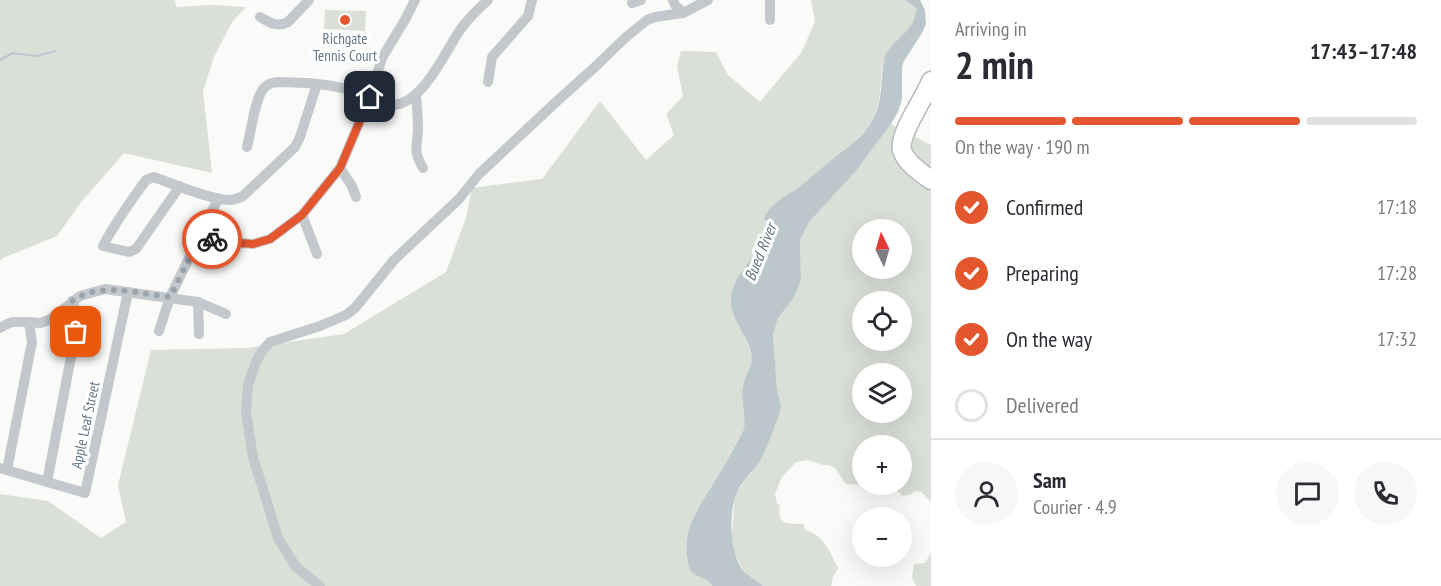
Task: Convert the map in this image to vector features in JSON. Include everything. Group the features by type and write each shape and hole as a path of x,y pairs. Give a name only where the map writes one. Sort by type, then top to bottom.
{"highway":[{"path":"931,81 902,139 902,151 915,169 931,180"}],"street":[{"path":"260,16 273,24 284,24 309,0"},
{"path":"200,237 253,244 270,239 302,215 340,168 370,97 382,58 415,0"},
{"path":"247,147 257,100 266,86 272,83 339,87 370,97 381,104 391,105 399,105 416,96 461,28 488,0"},
{"path":"488,82 492,57 528,16 532,0"},
{"path":"673,0 682,13"},
{"path":"320,586 296,567 278,538 253,457 246,412 248,385 262,351 270,342 320,326 346,315 355,308 394,260 459,199 479,174 625,38 647,20 682,13 708,0"},
{"path":"770,0 770,20"},
{"path":"180,186 136,249 129,252 103,246 146,180 154,177 218,199 236,200 243,196 291,151 300,137 317,84"},
{"path":"416,96 418,130 415,145 423,168"},
{"path":"340,168 352,186 356,197"},
{"path":"159,332 170,297 218,199"},
{"path":"302,215 317,254"},
{"path":"0,328 13,322 40,323 49,320 80,296 105,289 198,302 226,314"},
{"name":"Apple Leaf Street","path":"47,482 85,493 128,292"},
{"path":"29,322 32,342 4,469 47,482 76,332 76,312 72,301"},
{"path":"198,302 199,334"}],"shaded area":[{"path":"0,0 175,0 176,7 211,5 246,7 232,22 214,57 203,91 212,173 124,153 82,201 57,236 0,261"},
{"path":"811,0 905,0 915,8 917,14 911,26 883,63 879,101 867,129 814,176 768,211 764,218 769,226 768,232 747,264 738,322 752,359 743,388 744,429 691,523 686,545 690,570 712,586 0,586 0,494 48,501 101,538 126,522 118,485 151,350 247,348 344,334 446,272 466,218 472,188 542,179 600,101 646,160 674,135 666,114 683,96 677,66 681,51 716,52 728,75 760,102 801,53 815,22"},
{"name":"Richgate Tennis Court","path":"325,10 366,11 365,31 324,29"},
{"path":"891,124 931,145 931,502 921,492 915,491 912,493 912,435 852,435 852,484 846,484 835,468 828,465 807,460 796,462 782,477 775,494 780,506 780,518 789,523 804,524 805,530 812,532 826,545 838,568 831,586 763,586 742,568 735,553 732,537 734,502 737,492 760,460 780,412 773,334 778,318 793,299 801,279 800,241 809,222 856,171"},
{"path":"931,553 931,586 916,586 912,577 914,564 925,563"}],"water":[{"name":"Bued River","path":"905,0 920,0 925,10 926,24 902,67 902,99 898,112 856,171 809,222 800,241 801,279 793,299 778,318 773,334 780,412 761,459 737,493 731,521 738,561 744,571 763,586 712,586 690,570 686,545 696,513 744,429 743,387 752,358 731,307 733,290 742,271 766,236 769,226 764,218 770,209 861,136 870,125 879,104 885,56 909,28 915,16 916,8"}],"waterway":[{"path":"0,60 13,53 36,56 56,51"}],"way so far":[{"path":"76,332 76,312 72,301 87,293 105,289 170,297 200,237 212,239"}],"place":[{"name":"Richgate Tennis Court","path":"345,20"}],"route":[{"path":"212,239 253,244 270,239 302,215 340,168 370,97"}]}
